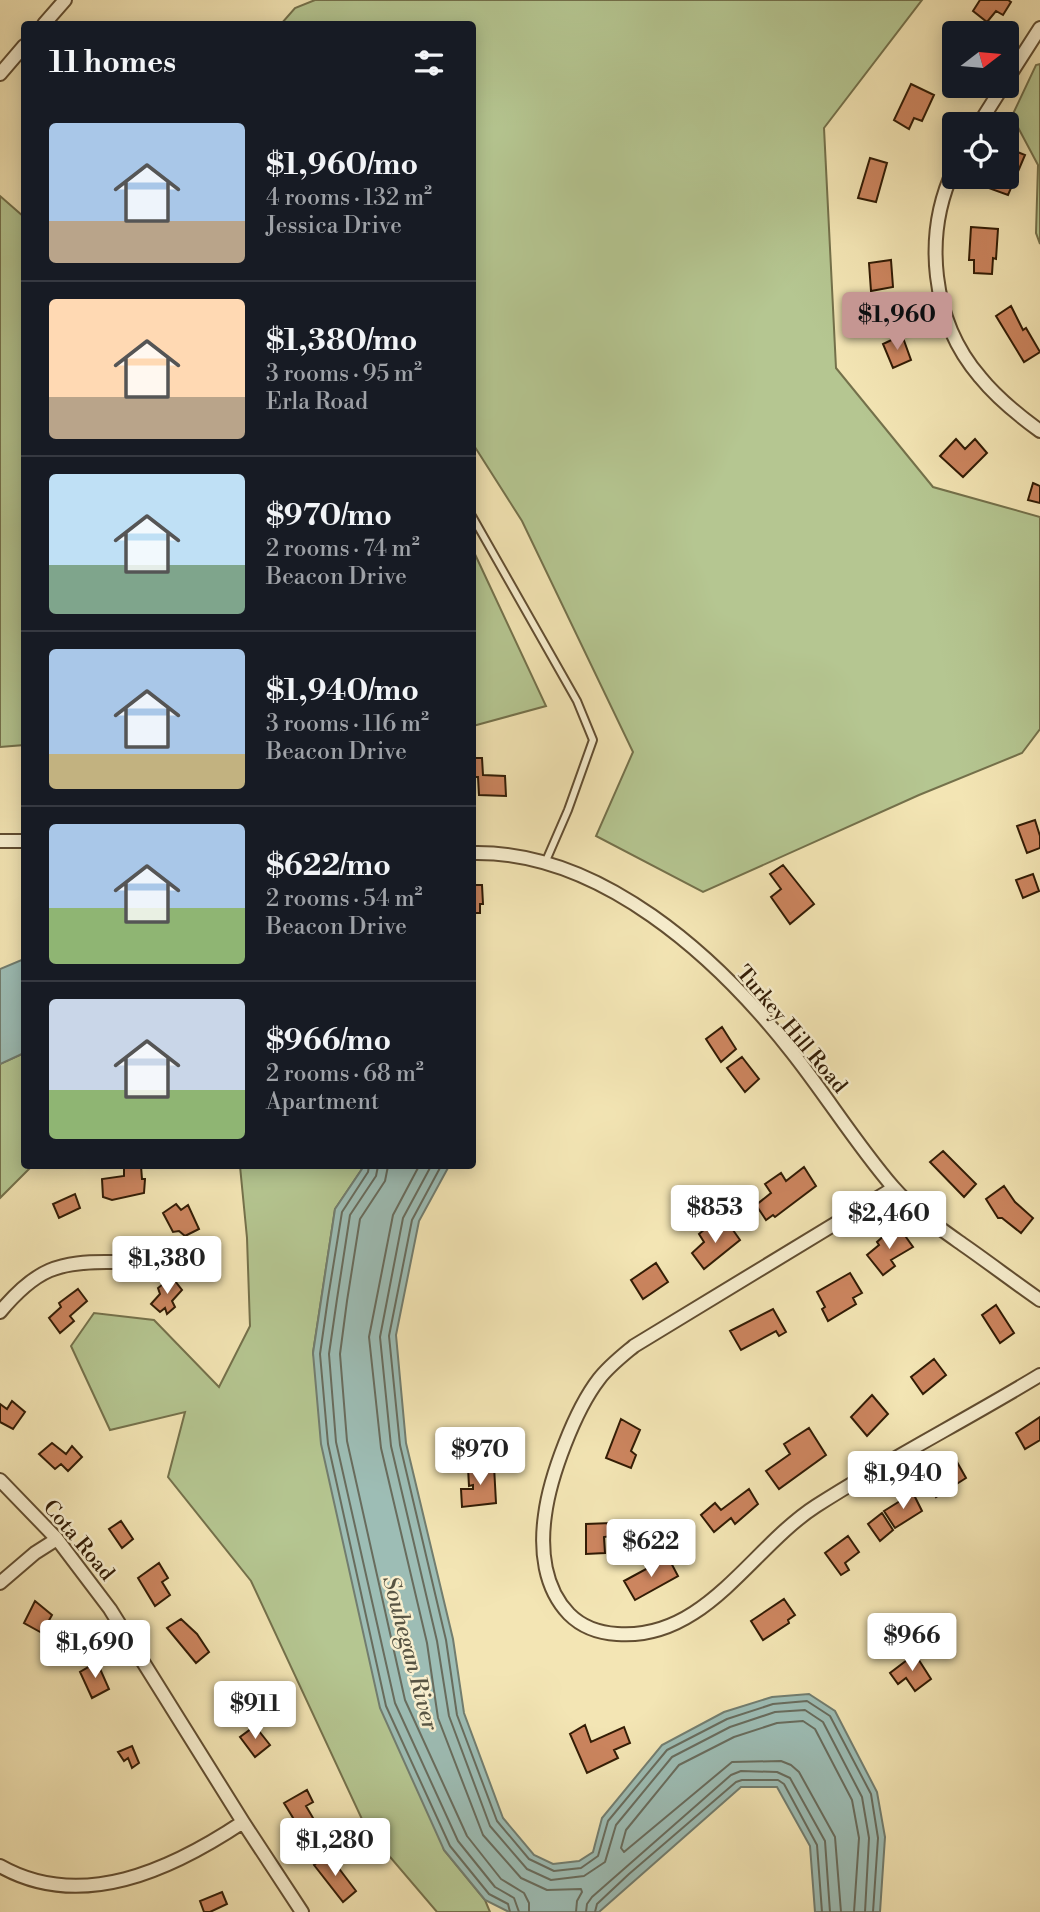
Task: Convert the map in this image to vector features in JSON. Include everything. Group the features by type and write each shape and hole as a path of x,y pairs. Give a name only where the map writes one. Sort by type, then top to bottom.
{"street":[{"path":"46,21 59,2"},
{"path":"1019,62 1040,28"},
{"path":"0,74 21,50"},
{"path":"945,189 937,226 936,266 942,308 957,344 978,376 1006,405 1040,431"},
{"path":"0,841 21,841"},
{"name":"Turkey Hill Road","path":"476,853 511,855 578,875 639,908 682,939 722,974 758,1012 791,1051 894,1188 936,1225 1040,1300"},
{"path":"894,1188 634,1346 598,1381 572,1427 543,1525 544,1559 552,1591 561,1605 573,1618 587,1627 615,1634 649,1630 690,1616 719,1595 808,1511 1040,1375"},
{"path":"0,1312 40,1274 61,1264 113,1262"},
{"name":"Cota Road","path":"0,1480 57,1539 110,1609 302,1912"},
{"path":"0,1583 35,1553 57,1539"},
{"path":"0,1866 13,1878 45,1893 79,1899 113,1895 179,1865 243,1822"}],"lane":[{"path":"476,523 578,701 593,740 568,810 545,863"}],"green space":[{"path":"315,0 922,0 824,128 836,368 933,487 1040,517 1040,729 1022,753 919,795 703,892 596,836 633,752 522,521 476,449 476,21 284,21 295,8"},
{"path":"1040,64 1040,244 1036,233 1038,165 1019,129 1019,112 1014,112 1036,65"},
{"path":"0,196 21,214 21,745 0,747"},
{"path":"476,556 546,706 476,725"},
{"path":"21,1054 21,1169 29,1169 0,1198 0,1064"},
{"path":"240,1169 362,1169 335,1209 313,1353 444,1850 485,1900 490,1912 437,1912 367,1830 251,1581 168,1477 185,1412 110,1430 71,1346 94,1313 154,1320 219,1387 250,1326 247,1238"}],"water":[{"path":"21,960 21,1054 0,1064 0,969"},
{"name":"Souhegan River","path":"362,1169 447,1169 419,1221 396,1335 406,1443 453,1639 464,1713 503,1818 534,1855 553,1864 579,1861 593,1852 602,1818 662,1745 724,1712 772,1697 809,1694 835,1711 877,1792 885,1837 880,1912 815,1912 810,1846 777,1787 741,1787 599,1912 509,1912 485,1900 444,1850 380,1708 321,1444 313,1353 335,1209"}],"building":[{"path":"980,0 1011,2 1003,15 996,11 988,21 973,11"},
{"path":"911,84 934,95 922,121 914,118 909,129 894,120"},
{"path":"1019,153 1025,155 1019,169"},
{"path":"870,158 887,163 876,202 858,198"},
{"path":"991,189 1011,189 1008,195"},
{"path":"971,227 998,229 992,274 974,273 974,260 969,260"},
{"path":"891,260 893,287 871,291 869,263"},
{"path":"1011,306 1023,330 1026,328 1040,352 1024,362 996,316"},
{"path":"902,335 911,360 893,368 883,344"},
{"path":"956,439 965,449 975,439 987,453 963,477 940,456"},
{"path":"1033,483 1040,486 1040,503 1028,500"},
{"path":"476,758 482,758 483,775 505,776 506,796 479,795"},
{"path":"1035,820 1040,836 1040,848 1027,853 1017,826"},
{"path":"783,865 814,904 790,924 771,897 781,889 770,874"},
{"path":"1033,874 1039,891 1023,898 1016,880"},
{"path":"476,885 482,885 483,904 480,904 480,913 476,913"},
{"path":"722,1027 736,1049 721,1062 706,1039"},
{"path":"742,1057 759,1079 745,1092 727,1068"},
{"path":"943,1151 976,1184 964,1197 930,1162"},
{"path":"804,1167 816,1186 775,1217 773,1215 766,1220 756,1205 771,1193 765,1184 781,1173 786,1181"},
{"path":"124,1169 141,1169 142,1179 145,1179 144,1193 112,1200 103,1197 102,1179 124,1176"},
{"path":"1004,1186 1015,1202 1033,1218 1021,1233 1002,1218 998,1218 986,1199"},
{"path":"75,1194 80,1208 59,1218 53,1204"},
{"path":"176,1204 181,1210 188,1205 199,1229 185,1236 179,1231 173,1232 163,1213"},
{"path":"728,1223 740,1240 704,1269 692,1253 704,1242 699,1234 710,1225 716,1234"},
{"path":"901,1230 913,1247 891,1260 895,1266 883,1275 867,1255 879,1245 877,1242 887,1233 891,1239"},
{"path":"656,1263 668,1282 643,1299 631,1280"},
{"path":"850,1273 862,1293 853,1298 856,1304 828,1321 822,1309 825,1307 817,1292"},
{"path":"172,1277 182,1290 172,1301 175,1307 167,1314 165,1308 160,1312 151,1304 160,1294 158,1288"},
{"path":"78,1289 87,1301 70,1316 74,1321 60,1333 49,1318 61,1307 59,1303"},
{"path":"996,1305 1014,1333 1000,1343 982,1315"},
{"path":"773,1309 786,1332 779,1336 776,1331 741,1350 730,1331"},
{"path":"934,1359 946,1375 923,1394 911,1377"},
{"path":"872,1395 888,1414 867,1436 851,1417"},
{"path":"12,1401 25,1412 13,1429 0,1422 0,1404 7,1409"},
{"path":"1040,1417 1040,1440 1025,1449 1016,1433"},
{"path":"621,1419 640,1430 631,1451 636,1455 631,1468 606,1458"},
{"path":"809,1428 826,1455 779,1489 766,1471 790,1454 784,1444"},
{"path":"52,1443 66,1454 72,1446 82,1457 68,1471 61,1464 55,1469 39,1454"},
{"path":"957,1462 966,1478 936,1497 927,1481"},
{"path":"494,1466 496,1503 462,1507 461,1489 473,1489 473,1485 469,1486 468,1468"},
{"path":"749,1489 758,1504 735,1524 731,1518 714,1532 701,1515 715,1503 721,1510"},
{"path":"913,1493 922,1511 895,1528 884,1511"},
{"path":"882,1513 893,1530 880,1541 868,1524"},
{"path":"121,1521 133,1539 122,1548 109,1529"},
{"path":"611,1523 611,1536 604,1537 605,1553 586,1554 586,1524"},
{"path":"848,1536 859,1552 845,1563 849,1570 841,1575 825,1553"},
{"path":"668,1557 678,1576 635,1600 624,1581"},
{"path":"159,1563 168,1578 162,1582 170,1595 155,1606 138,1578"},
{"path":"784,1599 795,1615 788,1620 789,1623 763,1640 751,1621"},
{"path":"35,1601 52,1615 42,1633 24,1623"},
{"path":"181,1619 197,1634 209,1652 196,1663 167,1628"},
{"path":"915,1654 931,1679 915,1691 906,1678 898,1684 890,1673"},
{"path":"97,1662 109,1689 92,1698 80,1672"},
{"path":"237,1687 251,1712 233,1721 222,1705 228,1700 224,1692"},
{"path":"585,1725 591,1742 624,1727 630,1743 614,1750 618,1758 587,1773 570,1734"},
{"path":"255,1726 270,1745 255,1757 240,1737"},
{"path":"132,1746 139,1763 132,1768 128,1758 124,1761 118,1752"},
{"path":"307,1790 313,1802 306,1806 316,1823 301,1831 284,1803"},
{"path":"328,1854 356,1891 343,1902 314,1865"},
{"path":"222,1892 227,1904 204,1912 200,1901"}]}
